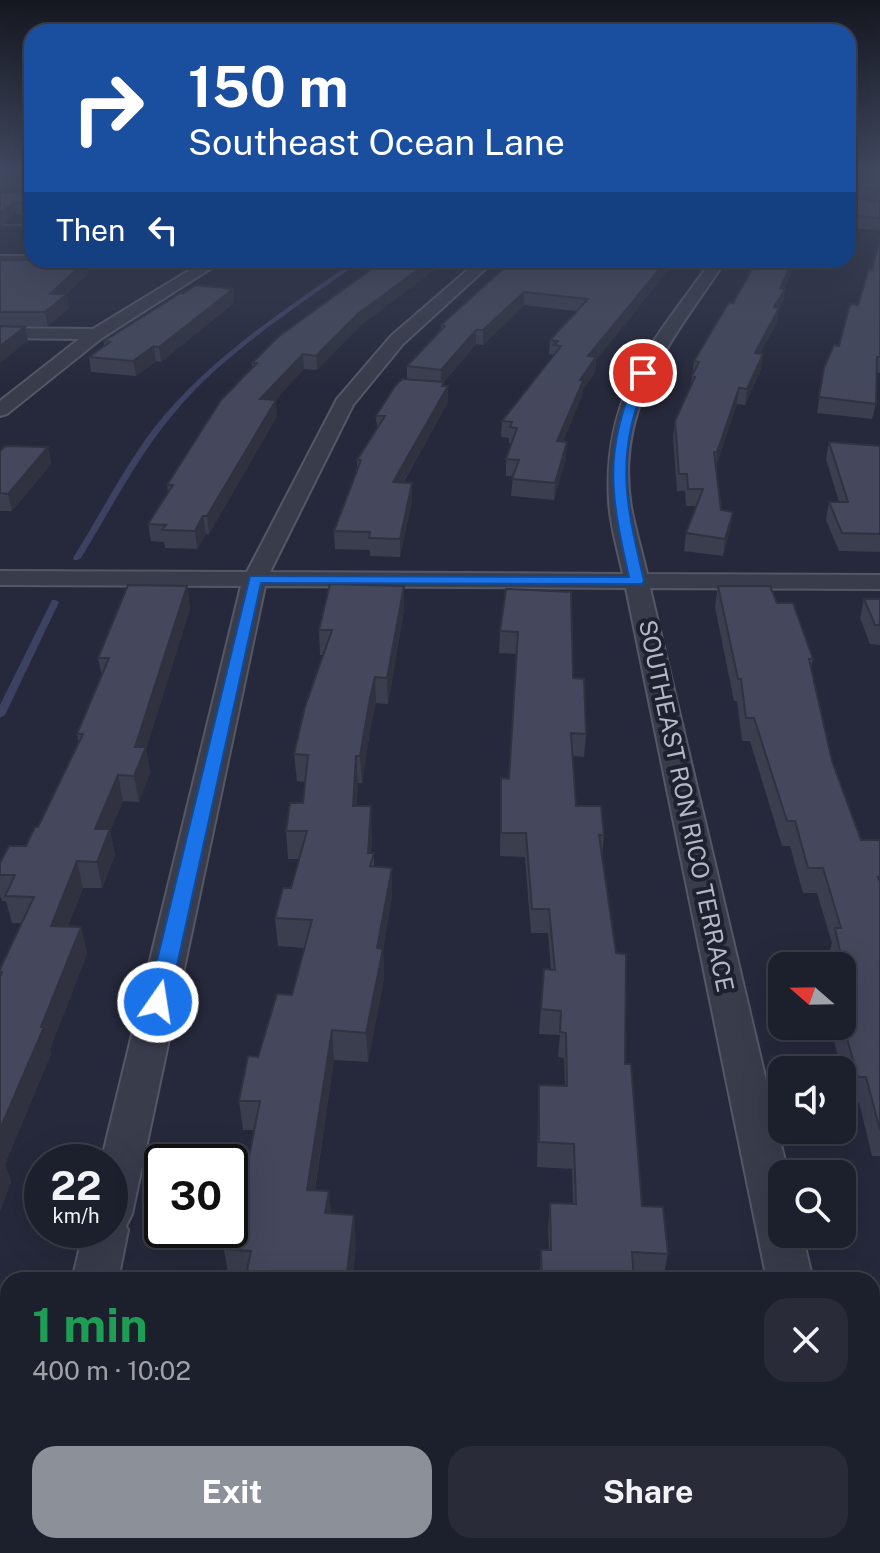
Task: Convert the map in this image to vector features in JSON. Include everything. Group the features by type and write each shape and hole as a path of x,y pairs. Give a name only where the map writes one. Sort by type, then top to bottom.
{"street":[{"path":"0,260 24,260"},
{"path":"0,410 96,334 204,268"},
{"path":"126,1144 255,579 344,403 397,340 479,268"},
{"name":"SOUTHEAST RON RICO TERRACE","path":"714,268 643,373 627,410 619,454 620,505 788,1272"},
{"path":"0,333 96,334"},
{"path":"0,578 880,582"},
{"path":"97,1272 102,1248"}],"building":[{"path":"880,241 880,357 877,357 876,404 819,397 824,368 834,345 839,346 850,304 858,305 869,269 872,270"},
{"path":"0,260 24,260 24,268 78,268 50,294 67,294 45,312 0,312"},
{"path":"373,268 420,268 359,313 316,356 303,354 260,399 276,400 195,531 162,530 166,525 148,524 173,485 167,485 221,400 278,337"},
{"path":"504,268 660,268 588,356 596,357 580,380 583,381 557,441 567,442 555,483 512,479 519,460 506,459 517,428 510,427 512,422 502,421 561,346 554,345 558,341 550,340 588,299 524,292 483,330 476,330 441,370 407,366 445,326 441,325"},
{"path":"753,268 790,268 780,288 785,289 774,307 779,308 755,353 763,354 747,389 739,388 717,452 714,452 721,510 733,512 725,539 686,533 703,489 688,489 687,474 679,474 675,421 695,377 692,376 699,362 694,361 729,302 733,303"},
{"path":"196,285 233,289 159,347 154,346 133,361 89,357 110,342 104,341"},
{"path":"0,326 25,327 0,346"},
{"path":"402,379 444,382 442,386 448,386 393,482 412,483 400,539 369,538 370,532 334,531 361,460 357,460 385,416 376,416"},
{"path":"829,442 880,446 880,534 842,533 829,502 848,502"},
{"path":"5,446 48,447 8,494 0,493 0,451"},
{"path":"330,584 404,586 387,678 375,677 360,756 356,756 353,806 371,806 368,853 374,853 370,866 392,868 377,948 383,949 366,1033 332,1030 307,1190 329,1191 325,1213 354,1215 347,1272 247,1272 251,1251 224,1249 248,1248 248,1162 260,1101 239,1101 248,1056 258,1057 277,994 292,995 312,920 275,918 283,888 291,888 307,831 286,831 290,803 303,803 308,755 294,754 305,707 332,630 319,630"},
{"path":"128,585 187,586 135,747 146,747 134,776 118,775 95,829 110,829 97,862 77,861 51,926 81,927 41,1027 44,1027 0,1129 0,969 34,897 5,896 15,875 0,875 0,863 9,846 26,846 83,734 77,734 109,658 98,658"},
{"path":"718,586 770,586 777,603 793,603 813,659 809,659 832,761 861,840 880,840 880,1130 866,1077 858,1077 856,1056 852,1056 847,1040 856,1040 856,952 840,952 835,928 841,928 823,868 808,868 795,821 787,821 754,718 746,718 741,679 738,679"},
{"path":"506,589 571,592 573,678 584,679 586,734 571,733 576,806 601,806 604,835 599,835 616,953 626,954 625,1064 631,1064 642,1206 663,1207 668,1254 632,1252 633,1272 542,1272 541,1250 551,1250 550,1203 576,1204 574,1144 539,1142 539,1085 567,1086 566,1033 560,1032 561,1011 541,1009 544,969 555,970 549,909 532,909 526,833 501,833 501,778 509,779 518,632 500,631"},
{"path":"864,599 880,599 880,625 875,625"}],"waterway":[{"path":"77,558 136,459 180,402 252,336 348,268"},
{"path":"0,715 55,602"}],"route":[{"path":"158,1002 255,579 637,581 620,505 619,454 627,410 643,373"}]}
